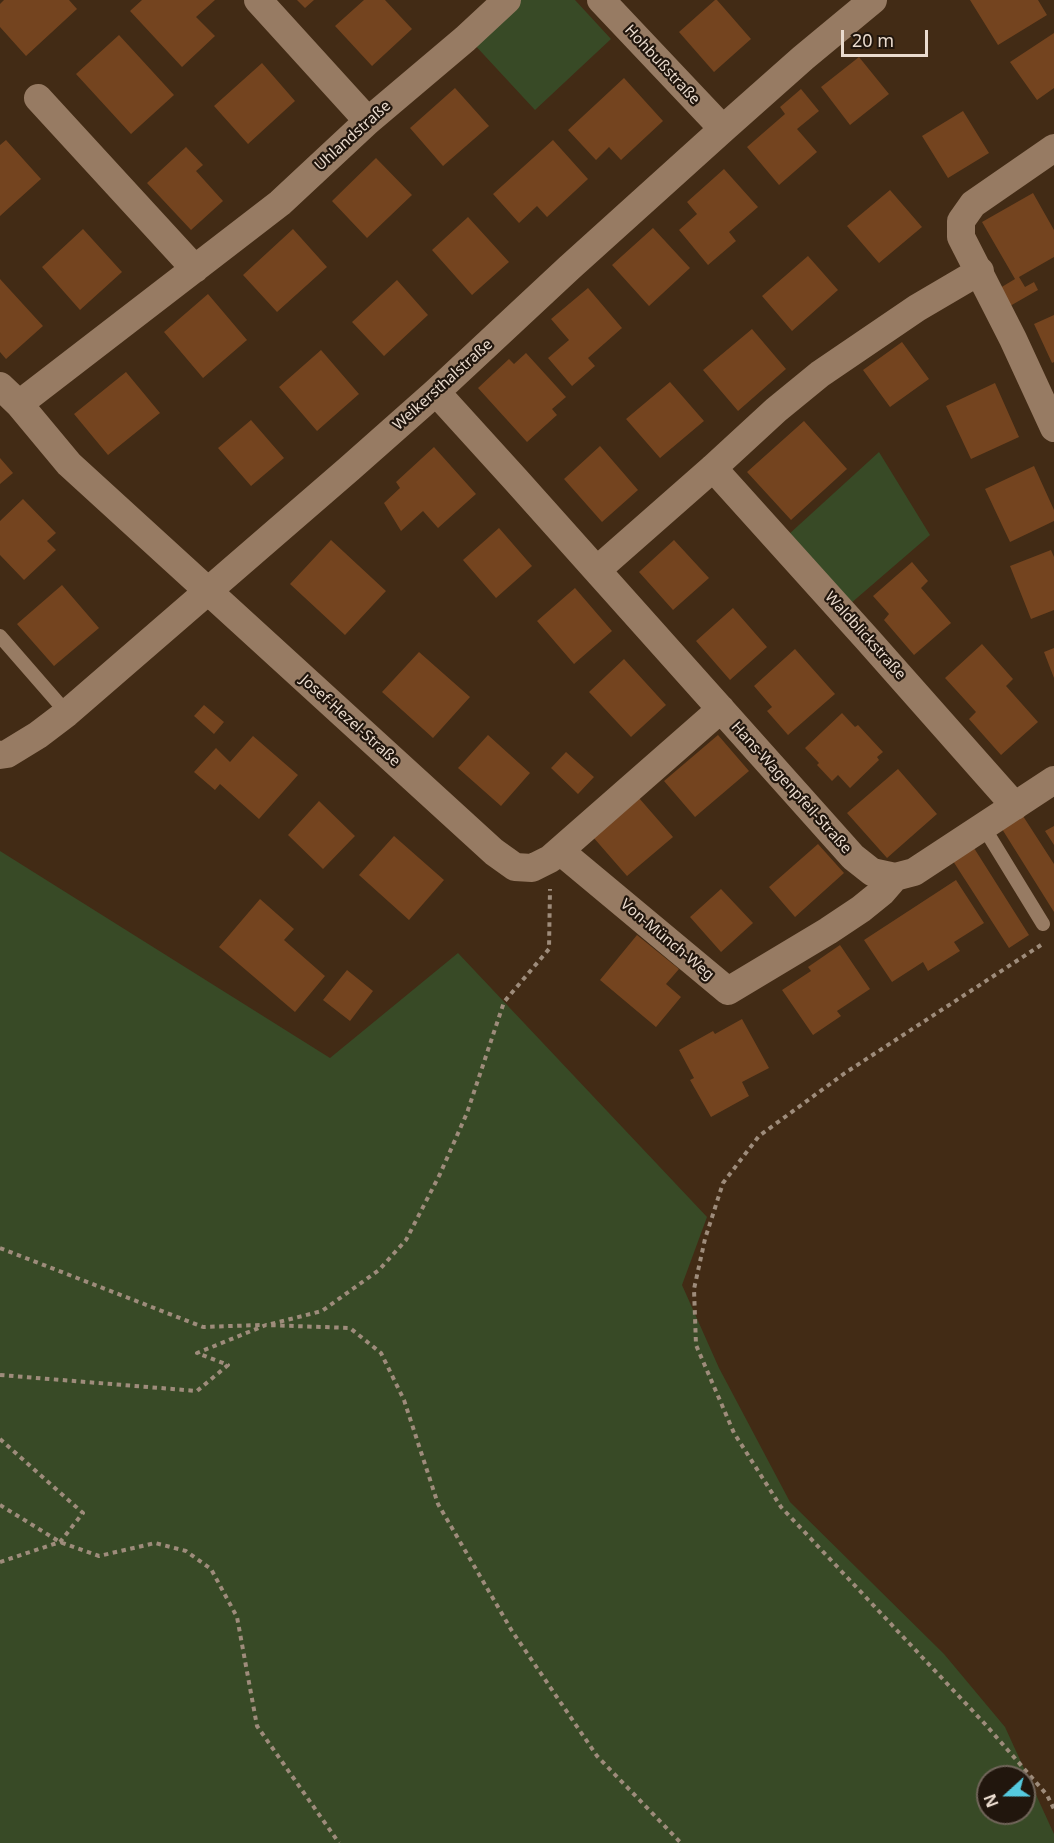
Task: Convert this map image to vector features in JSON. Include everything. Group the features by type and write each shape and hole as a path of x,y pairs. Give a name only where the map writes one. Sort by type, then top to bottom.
{"street":[{"path":"258,0 368,121"},
{"name":"Uhlandstraße","path":"10,395 195,269 280,203 368,121 465,39 507,0"},
{"name":"Hohbußstraße","path":"601,0 723,129"},
{"name":"Weikersthalstraße","path":"0,755 7,754 38,735 67,713 350,469 723,129 873,0"},
{"path":"38,98 195,269"},
{"path":"1054,148 973,204 961,221 961,237 980,271 1054,428"},
{"path":"597,570 776,410 820,374 917,308 980,271"},
{"name":"Hans-Wagenpfeil-Straße","path":"436,392 853,857 872,872 895,877"},
{"name":"Josef-Hezel-Straße","path":"10,395 69,464 494,852 515,867 532,868 555,855 721,709"},
{"name":"Waldblickstraße","path":"713,468 1015,806"},
{"path":"895,877 914,872 1054,780"},
{"name":"Von-Münch-Weg","path":"555,855 728,991 828,932 882,892 895,877"}],"lane":[{"path":"0,636 67,713"},
{"path":"983,826 1043,924"}],"path":[{"path":"0,1375 197,1391 228,1365 197,1353 266,1325 322,1311 379,1270 406,1240 440,1174 466,1113 504,1002 549,949 555,855"},
{"path":"1041,945 845,1073 759,1136 723,1183 705,1239 694,1289 696,1345 734,1433 781,1507 985,1724 1047,1795 1054,1809"},
{"path":"0,1248 203,1327 266,1325 350,1328 381,1353 404,1400 438,1504 512,1631 597,1756 681,1843"},
{"path":"0,1438 83,1513 60,1542 0,1562"},
{"path":"0,1505 60,1542 99,1556 155,1543 186,1551 212,1569 237,1617 257,1726 339,1843"}],"green space":[{"path":"517,0 575,0 611,39 535,110 472,42"},
{"path":"879,452 930,535 850,604 788,535"},
{"path":"0,851 330,1058 458,953 707,1217 682,1285 719,1368 790,1502 944,1654 1005,1727 1022,1765 976,1765 976,1825 1036,1825 1036,1795 1054,1834 1054,1843 0,1843"}],"building":[{"path":"4,0 69,0 77,9 26,56 0,27 0,4"},
{"path":"142,0 215,0 196,17 215,36 182,67 130,11"},
{"path":"297,0 314,0 305,8"},
{"path":"364,0 385,0 412,29 372,66 335,26"},
{"path":"715,0 751,39 714,72 679,32"},
{"path":"970,0 1038,0 1047,15 998,45"},
{"path":"1054,33 1054,88 1037,100 1010,62"},
{"path":"119,35 174,95 131,134 76,74"},
{"path":"859,57 889,94 850,125 821,87"},
{"path":"262,63 295,101 248,144 214,106"},
{"path":"624,78 663,121 621,160 609,147 596,160 568,130"},
{"path":"455,88 489,126 443,166 410,128"},
{"path":"801,89 819,111 797,129 817,152 779,185 747,147 785,114 780,107"},
{"path":"963,111 989,153 948,178 922,136"},
{"path":"6,140 41,179 0,216 0,145"},
{"path":"553,140 588,179 547,217 537,206 519,223 493,194"},
{"path":"186,147 203,165 196,171 223,201 191,230 147,183"},
{"path":"376,158 412,195 367,238 332,201"},
{"path":"724,169 758,207 729,232 736,241 708,265 679,230 697,214 687,202"},
{"path":"890,190 922,227 879,263 847,226"},
{"path":"1033,193 1054,230 1054,257 1019,277 1025,287 1034,282 1038,290 1010,306 1000,288 1015,279 982,222"},
{"path":"468,217 509,262 472,295 432,250"},
{"path":"653,228 690,268 649,306 612,265"},
{"path":"83,229 122,272 80,310 42,267"},
{"path":"293,229 327,267 277,312 243,275"},
{"path":"808,256 838,290 792,331 762,296"},
{"path":"0,279 43,326 6,359 0,352"},
{"path":"397,280 428,315 384,356 352,322"},
{"path":"588,288 622,328 588,358 595,366 572,386 548,358 569,340 551,319"},
{"path":"208,294 247,340 203,378 164,332"},
{"path":"1054,315 1054,362 1052,363 1034,324"},
{"path":"752,329 786,369 738,411 703,370"},
{"path":"902,342 929,379 890,407 863,370"},
{"path":"321,350 359,394 317,431 279,387"},
{"path":"526,353 566,397 552,409 557,415 527,442 478,388 509,359 514,364"},
{"path":"126,372 160,413 108,455 74,414"},
{"path":"670,382 704,421 660,458 626,419"},
{"path":"995,383 1019,437 971,459 946,406"},
{"path":"251,420 284,458 251,486 218,448"},
{"path":"804,421 847,469 791,520 747,472"},
{"path":"600,446 638,490 602,522 564,479"},
{"path":"434,447 476,494 438,528 423,511 401,531 384,503 400,488 396,482"},
{"path":"0,458 13,473 0,484"},
{"path":"1034,466 1054,510 1054,521 1010,542 985,489"},
{"path":"23,499 56,533 47,541 56,550 24,580 0,555 0,521"},
{"path":"499,528 532,566 496,598 463,560"},
{"path":"331,540 386,591 345,635 290,584"},
{"path":"674,540 709,578 673,610 639,572"},
{"path":"1051,550 1054,557 1054,610 1031,619 1010,566"},
{"path":"912,562 928,581 921,588 951,623 914,655 884,620 889,614 873,596"},
{"path":"62,585 99,628 54,666 17,624"},
{"path":"575,588 612,631 574,664 537,621"},
{"path":"733,608 767,647 730,680 696,641"},
{"path":"982,644 1013,679 1006,686 1038,722 1001,755 969,719 976,712 945,678"},
{"path":"1054,648 1054,678 1044,652"},
{"path":"795,649 835,694 788,735 767,711 772,707 754,686"},
{"path":"419,652 470,697 433,738 382,692"},
{"path":"624,659 666,705 631,737 589,692"},
{"path":"204,705 224,722 214,734 194,716"},
{"path":"842,713 855,727 858,725 883,752 877,757 879,760 850,788 838,775 832,781 805,748"},
{"path":"488,735 530,773 501,806 458,768"},
{"path":"718,735 749,771 695,817 664,781"},
{"path":"253,736 298,775 259,819 220,784 215,790 194,772 216,748 230,762"},
{"path":"566,752 594,777 578,794 551,768"},
{"path":"898,769 937,814 887,858 847,813"},
{"path":"639,798 673,837 627,876 593,837"},
{"path":"319,801 355,836 323,869 288,835"},
{"path":"1023,816 1054,864 1054,912 1002,829"},
{"path":"1054,826 1054,845 1045,831"},
{"path":"394,836 444,880 409,920 359,875"},
{"path":"818,844 844,873 795,917 769,887"},
{"path":"974,848 1029,935 1009,948 953,861"},
{"path":"956,880 984,923 954,942 960,951 928,971 923,962 892,982 864,940"},
{"path":"721,889 753,923 721,952 690,917"},
{"path":"260,899 294,929 284,940 325,976 295,1012 219,947"},
{"path":"637,935 679,969 666,984 681,997 656,1027 600,980"},
{"path":"840,945 870,989 837,1011 841,1016 813,1035 782,990 811,971 808,967"},
{"path":"347,970 373,991 350,1021 323,1000"},
{"path":"742,1019 769,1068 742,1082 749,1096 711,1117 690,1080 694,1078 679,1050 713,1031 715,1034"}]}
